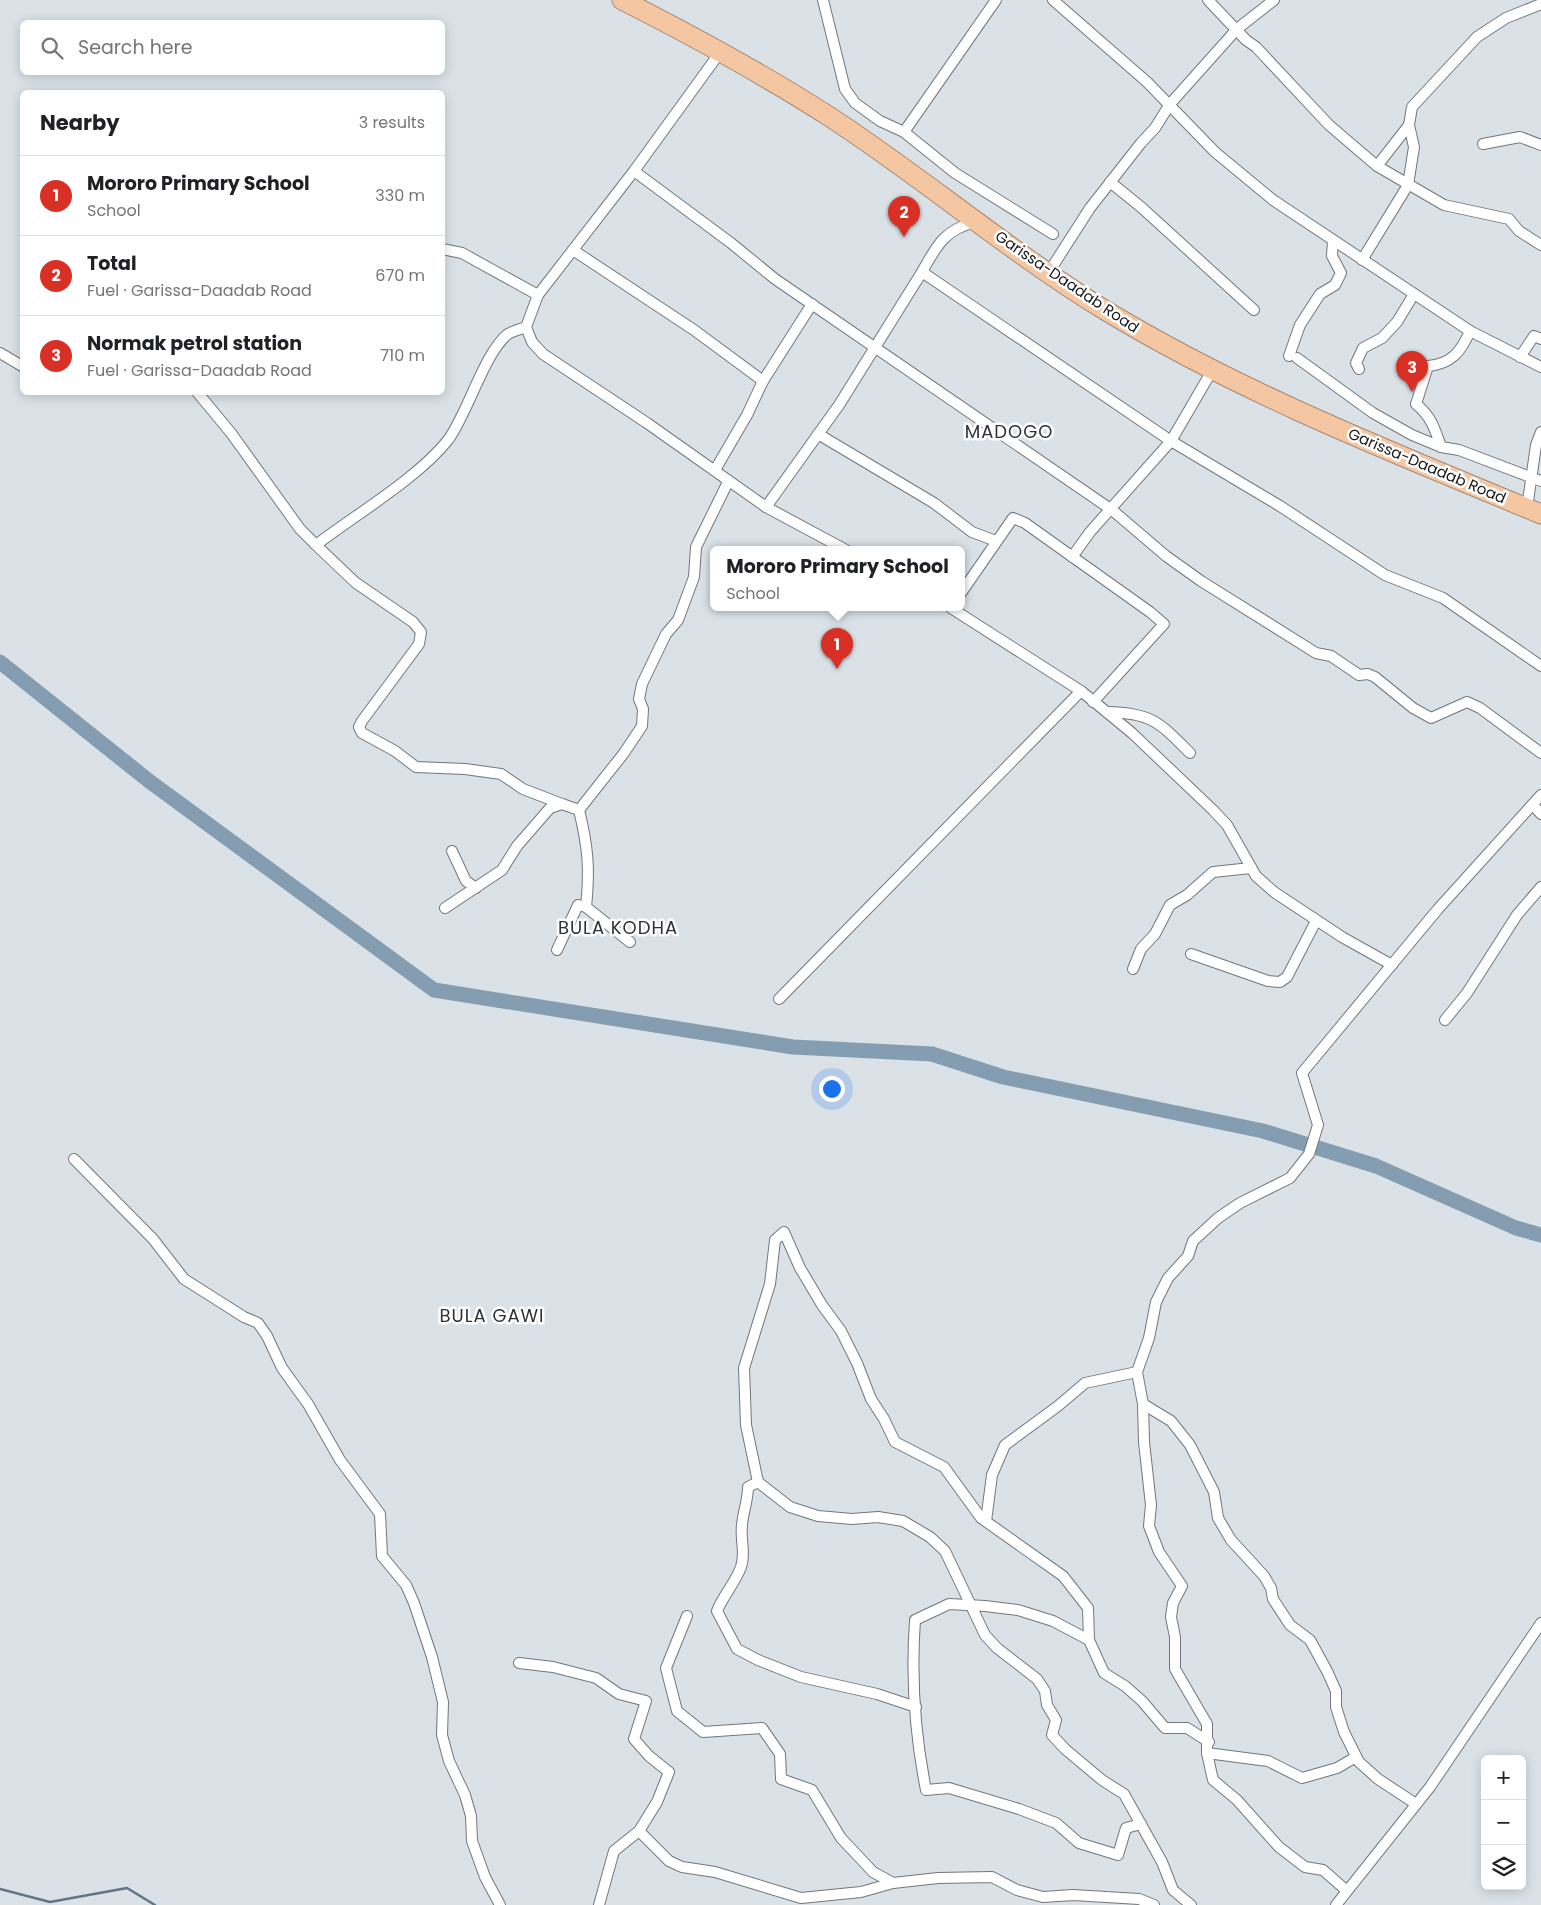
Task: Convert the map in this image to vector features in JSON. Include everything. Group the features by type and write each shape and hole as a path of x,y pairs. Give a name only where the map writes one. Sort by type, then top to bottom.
{"highway":[{"name":"Garissa-Daadab Road","path":"622,0 721,51 829,117 1049,272 1105,310 1157,341 1316,418 1534,511"}],"street":[{"path":"823,0 845,88 855,103 870,115 904,132 955,173 1053,234"},
{"path":"904,132 996,0"},
{"path":"1053,0 1170,104 1215,152 1245,178 1362,260 1470,331 1541,367"},
{"path":"1208,0 1246,40 1256,46 1329,125 1377,166 1444,206 1509,219 1519,231 1541,245"},
{"path":"1049,272 1072,234 1110,182 1155,128 1170,104 1237,29 1274,0"},
{"path":"1362,260 1408,185 1414,147 1409,125 1412,107 1477,37 1506,18 1541,4"},
{"path":"721,51 634,171 538,295 526,327 532,342 543,354 715,470 728,482 766,507 839,546"},
{"path":"1377,166 1409,125"},
{"path":"1483,144 1520,137 1541,145"},
{"path":"634,171 731,243 775,279 1112,510 1166,556 1201,581 1316,652 1331,656 1359,675 1368,674 1375,677 1413,708 1430,718 1467,702 1480,708 1541,753"},
{"path":"1110,182 1141,207 1254,310"},
{"path":"766,507 818,434 875,348 938,244 949,232 959,226 977,222"},
{"path":"1333,240 1332,256 1341,273 1335,285 1320,294 1300,325 1293,357 1374,413 1412,435 1537,480"},
{"path":"445,250 462,253 538,295"},
{"path":"572,250 694,330 763,380"},
{"path":"922,272 1171,441 1280,506 1384,575 1443,598 1541,666"},
{"path":"1359,369 1356,363 1364,348 1382,338 1397,322 1414,294"},
{"path":"715,470 743,423 763,380 812,304"},
{"path":"316,544 396,486 438,452 455,429 494,352 509,334 526,327"},
{"name":"Garissa-Daadab Road","path":"1441,447 1433,424 1425,411 1416,404 1428,366 1442,365 1458,354 1470,331"},
{"path":"1520,357 1534,336 1541,339"},
{"path":"0,353 20,365"},
{"path":"1072,557 1090,532 1112,510 1171,441 1213,369"},
{"path":"199,395 231,433 300,529 345,574 413,622 421,632 419,644 362,721 359,727 362,733 394,751 416,768 465,769 501,774 523,789 579,810"},
{"path":"1534,511 1537,480 1536,445 1541,432"},
{"path":"818,434 934,503 972,532 996,541"},
{"path":"579,810 624,753 642,726 643,709 639,699 642,684 666,634 678,620 694,577 696,547 728,482"},
{"path":"965,587 1013,518 1025,523 1164,624 1094,702"},
{"path":"956,611 1081,692 1106,712 1213,810 1227,825 1256,876 1274,892 1316,921 1392,965"},
{"path":"780,999 1081,692"},
{"path":"1106,712 1130,713 1147,717 1163,725 1190,753"},
{"path":"1347,1890 1323,1870 1305,1866 1279,1847 1237,1800 1213,1780 1208,1753 1207,1724 1175,1669 1175,1638 1171,1616 1173,1603 1182,1586 1159,1552 1149,1526 1151,1505 1144,1442 1143,1404 1137,1372 1151,1329 1156,1302 1168,1278 1188,1256 1193,1241 1218,1218 1240,1203 1290,1178 1299,1170 1309,1154 1318,1125 1302,1074 1488,852 1541,795"},
{"path":"445,908 502,870 517,846 542,815 550,808 562,804"},
{"path":"1533,805 1541,814"},
{"path":"579,810 588,847 590,875 586,907"},
{"path":"452,851 466,881 476,888"},
{"path":"1132,969 1141,949 1155,934 1170,905 1187,895 1213,872 1251,868"},
{"path":"1445,1020 1467,993 1517,915 1541,887"},
{"path":"557,950 578,905 586,907 630,942"},
{"path":"1192,954 1268,981 1280,982 1286,977 1316,921"},
{"path":"74,1159 153,1239 184,1279 244,1317 258,1323 267,1336 282,1368 308,1404 340,1460 380,1514 380,1549 382,1556 406,1585 414,1603 432,1657 443,1702 442,1735 448,1761 465,1795 472,1816 472,1841 485,1877 500,1905"},
{"path":"1191,1905 1173,1890 1162,1862 1124,1794 1080,1762 1052,1735 1056,1720 1047,1705 1045,1690 1037,1679 997,1648 986,1635 945,1551 930,1538 903,1522 878,1517 818,1516 790,1507 758,1482 746,1425 744,1368 770,1284 775,1240 784,1232 800,1268 822,1305 841,1331 858,1363 871,1399 884,1419 895,1442 944,1467 981,1518 1063,1576 1088,1608 1089,1640 1104,1673 1125,1686 1142,1701 1165,1728 1187,1728 1209,1742"},
{"path":"986,1521 992,1475 1004,1445 1058,1406 1085,1382 1137,1372"},
{"path":"1143,1404 1171,1421 1190,1445 1214,1492 1218,1518 1231,1540 1264,1576 1271,1588 1273,1600 1290,1625 1310,1640 1336,1691 1336,1707 1359,1762 1378,1779 1416,1804"},
{"path":"758,1482 748,1487 748,1501 742,1522 741,1536 745,1550 740,1568 722,1598 717,1612 737,1648 758,1660 801,1677 876,1694 916,1708"},
{"path":"1089,1640 1052,1621 1018,1610 949,1604 915,1620 912,1652 919,1756 926,1790 949,1788 1019,1809 1056,1823 1078,1843 1118,1855 1126,1828 1141,1824"},
{"path":"687,1616 666,1668 677,1712 703,1732 762,1728 780,1754 781,1779 812,1790 841,1838 873,1872 893,1883"},
{"path":"1336,1905 1416,1804 1541,1623"},
{"path":"519,1663 553,1667 596,1678 618,1694 646,1701 634,1739 649,1756 669,1772 657,1802 638,1831 614,1851 600,1905"},
{"path":"1208,1753 1268,1761 1302,1778 1337,1768 1356,1757"},
{"path":"638,1831 669,1861 682,1867 715,1872 801,1898 861,1892 893,1883 938,1878 992,1877 1017,1890 1043,1896 1073,1895 1139,1899 1154,1905"}],"waterway":[{"path":"0,662 149,781 434,990 793,1047 932,1054 1003,1077 1263,1131 1376,1166 1516,1228 1541,1235"},
{"path":"0,1889 50,1902 127,1888 155,1905"}],"place":[{"name":"Total","path":"904,237"},
{"name":"Normak petrol station","path":"1412,392"},
{"name":"Mororo Primary School","path":"837,669"}],"district":[{"name":"MADOGO","path":"1009,432"},
{"name":"BULA KODHA","path":"618,928"},
{"name":"BULA GAWI","path":"492,1316"}]}
